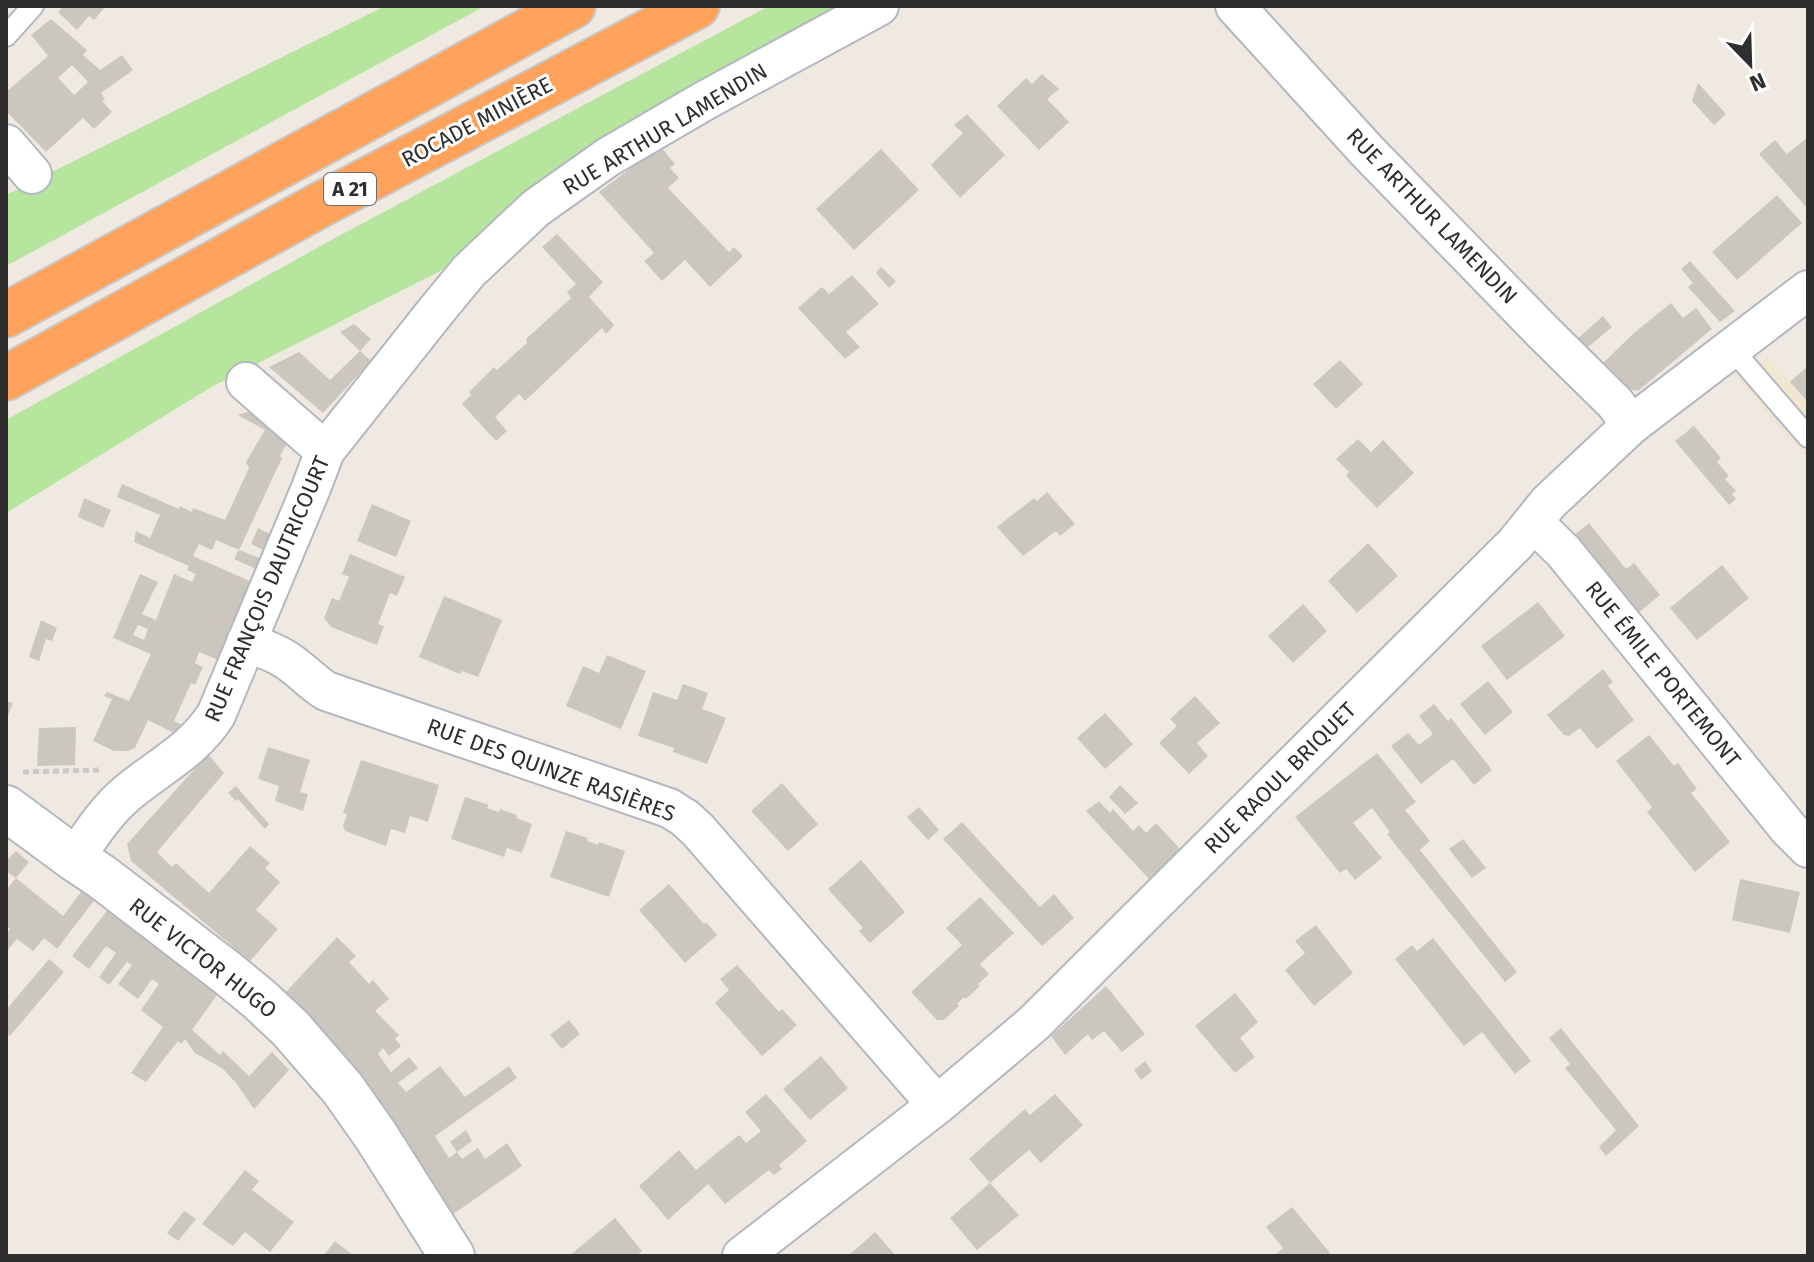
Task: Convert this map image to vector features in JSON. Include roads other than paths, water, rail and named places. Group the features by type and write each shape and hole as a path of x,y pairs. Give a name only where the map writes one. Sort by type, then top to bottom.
{"highway":[{"name":"A 21","path":"6,315 573,6"},
{"name":"ROCADE MINIÈRE","path":"6,378 320,205 697,6"}],"street":[{"name":"RUE ARTHUR LAMENDIN","path":"436,311 469,271 536,208 608,157 879,6"},
{"name":"RUE ARTHUR LAMENDIN","path":"1235,6 1367,151 1615,403 1631,425"},
{"path":"6,144 32,174"},
{"name":"RUE RAOUL BRIQUET","path":"742,1256 937,1105 1033,1024 1515,544 1549,502 1631,425 1808,290"},
{"name":"RUE FRANÇOIS DAUTRICOURT","path":"75,859 117,802 205,733 216,715 325,451 436,311"},
{"path":"246,382 325,451"},
{"name":"RUE ÉMILE PORTEMONT","path":"1533,522 1563,551 1799,839"},
{"name":"RUE DES QUINZE RASIÈRES","path":"246,642 282,657 326,691 669,808 685,818 937,1105"},
{"name":"RUE VICTOR HUGO","path":"13,790 75,859 226,972 290,1028 343,1089 452,1256"}],"lane":[{"path":"6,36 33,6"},
{"path":"1732,349 1808,437"}]}
